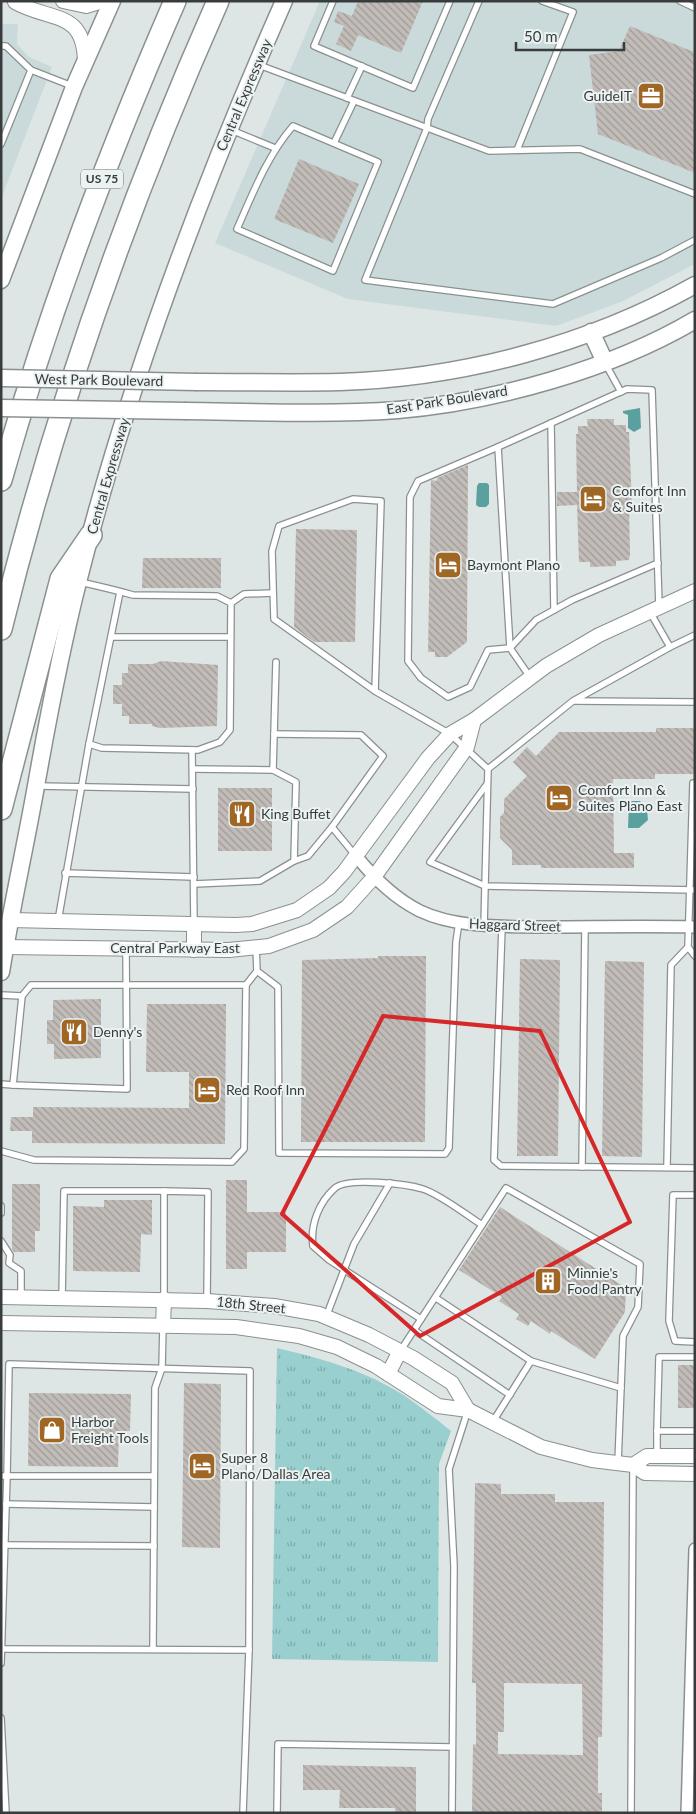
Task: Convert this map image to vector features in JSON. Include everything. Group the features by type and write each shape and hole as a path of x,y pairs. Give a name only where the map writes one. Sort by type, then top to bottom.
{"highway":[{"name":"US 75","path":"1,480 38,360 85,223 133,100 175,1"},
{"name":"US 75","path":"1,629 27,527 78,359 158,139 218,1"},
{"path":"1,809 61,579 90,535"}],"main road":[{"path":"1,280 74,87 112,1"},
{"name":"Central Expressway","path":"1,972 43,741 78,582 118,436 148,347 230,129 284,1"},
{"path":"605,362 590,332 641,313 695,285"},
{"name":"East Park Boulevard","path":"1,408 340,413 401,409 460,401 522,388 605,362 642,348 695,320"},
{"name":"West Park Boulevard","path":"1,378 196,382 342,382 460,368 517,356 590,332"}],"street":[{"path":"1,2 16,1 64,20 80,32 85,46 85,62"},
{"path":"63,1 86,6 102,1"},
{"name":"Central Parkway East","path":"10,920 252,924 297,910 329,888 357,858 428,758 450,734 474,720 530,677 599,636 695,592"},
{"name":"Central Parkway East","path":"5,947 229,950 276,944 313,930 347,907 374,877 467,747 474,720"},
{"name":"Haggard Street","path":"357,858 374,877 399,899 422,912 459,922 484,926 692,927"},
{"path":"194,924 194,950"},
{"path":"252,924 256,947"},
{"name":"18th Street","path":"1,1297 208,1300 274,1306 326,1317 369,1334 452,1384 468,1410"},
{"path":"163,1326 164,1299"},
{"name":"18th Street","path":"1,1323 236,1327 298,1336 337,1348 388,1374 438,1406 468,1410 541,1447 592,1460 633,1465 645,1473 695,1474"},
{"path":"388,1374 400,1351"},
{"name":"18th Street","path":"633,1465 647,1456 695,1456"},
{"path":"687,1813 695,1549"}],"lane":[{"path":"334,1 314,46 413,88 450,1"},
{"path":"479,1 428,119 365,280 553,304 661,258 695,240"},
{"path":"517,150 573,12 542,1"},
{"path":"683,2 695,8"},
{"path":"1,46 6,46 31,70 74,87"},
{"path":"256,64 489,152 580,149 695,194"},
{"path":"347,98 362,66"},
{"path":"1,144 31,70"},
{"path":"334,143 354,101"},
{"path":"293,126 334,143 378,162 333,271 237,229 275,148 293,126"},
{"path":"230,129 275,148"},
{"path":"605,362 621,392"},
{"path":"658,563 536,620 510,648 488,650 470,687 448,697 421,678 408,661 410,497 418,481 628,389 652,390 658,563 655,610 670,646"},
{"path":"551,423 554,610"},
{"path":"498,447 510,648 530,677"},
{"path":"375,691 381,502 354,499 279,526 272,551 274,619 375,691 450,734 467,747 488,769 484,926"},
{"path":"78,582 132,596 217,596 231,603"},
{"path":"58,921 89,744 120,592"},
{"path":"231,603 244,594 273,593"},
{"path":"89,744 102,748 192,750 220,742 230,730 231,603"},
{"path":"488,769 573,701 670,646 695,635"},
{"path":"111,637 230,637"},
{"path":"273,770 276,662"},
{"path":"573,701 695,702"},
{"path":"194,884 260,881 294,861 308,856 332,827 383,756 361,735 274,734"},
{"path":"192,750 194,924"},
{"path":"193,769 273,770 296,782 294,861"},
{"path":"668,1168 671,965 688,947 692,927 693,783 695,783"},
{"path":"487,784 430,862 485,886 692,890"},
{"path":"36,786 193,789"},
{"path":"332,827 347,843 357,858"},
{"path":"65,873 194,877"},
{"path":"257,971 278,987 278,1153 445,1154 449,1148 456,942 459,922"},
{"path":"502,926 494,1160 501,1166 695,1168"},
{"path":"582,1167 585,927"},
{"path":"1,1151 34,1160 232,1162 244,1148 246,984 257,971 256,947"},
{"path":"688,947 695,956"},
{"path":"1,1084 128,1089 126,949"},
{"path":"12,1085 22,996 31,984 246,984"},
{"path":"1,995 22,996"},
{"path":"421,1319 344,1269 313,1246 312,1235 315,1216 336,1187 347,1183 401,1183 425,1189 482,1224"},
{"path":"326,1317 354,1244 390,1183"},
{"path":"400,1351 506,1188 640,1264 638,1307 623,1336 618,1463"},
{"path":"62,1298 64,1191 164,1191 208,1192 208,1300"},
{"path":"164,1191 164,1299"},
{"path":"695,1195 673,1195 669,1321 675,1341 695,1342"},
{"path":"1,1206 1,1213"},
{"path":"1,1241 10,1255 9,1263 21,1271 21,1297"},
{"path":"436,1298 530,1361 621,1388"},
{"path":"153,1649 155,1388 162,1368 163,1326"},
{"path":"414,1330 510,1395"},
{"path":"657,1456 659,1357 695,1357"},
{"path":"492,1422 530,1361"},
{"path":"1,1663 6,1504 4,1476 9,1364 250,1371 249,1650 243,1813"},
{"path":"452,1813 454,1566 449,1469 468,1410"},
{"path":"657,1431 695,1431"},
{"path":"631,1813 633,1465"},
{"path":"4,1476 154,1476"},
{"path":"6,1504 154,1507"},
{"path":"5,1545 154,1546"},
{"path":"2,1649 249,1650"},
{"path":"1,1718 6,1813"},
{"path":"277,1813 278,1744 452,1747"}],"highlighted area":[{"path":"383,1016 540,1031 630,1222 420,1336 282,1214"}],"shaded area":[{"path":"320,1 695,1 695,264 621,302 556,326 348,299 215,243"},
{"path":"1,24 18,24 17,44 29,57 52,67 1,199"},
{"path":"640,408 641,428 634,432 628,428 628,415 623,413 623,411"},
{"path":"479,483 487,483 489,485 489,504 486,507 476,505 477,486"},
{"path":"629,801 640,801 647,810 648,820 639,828 628,828"}],"green space":[{"path":"277,1348 326,1361 375,1379 405,1396 451,1431 439,1464 438,1662 272,1659"}],"building":[{"path":"358,1 423,1 401,53 358,35 351,51 336,44 344,26 334,22 338,11 352,16"},
{"path":"630,26 694,52 695,173 598,134 589,55 619,51"},
{"path":"299,159 359,184 333,243 274,219"},
{"name":"Comfort Inn & Suites","path":"587,419 614,419 614,425 626,425 626,432 629,432 632,506 629,506 630,554 629,560 616,561 616,566 590,567 590,562 579,562 577,505 557,506 557,492 577,492 576,434 578,434 578,426 588,426"},
{"name":"Baymont Plano","path":"468,465 467,642 447,657 435,657 435,652 428,652 431,480 437,481 437,478"},
{"path":"296,529 357,530 355,642 314,642 294,627"},
{"path":"143,558 221,558 221,588 142,588"},
{"path":"161,661 218,665 217,726 160,728 152,726 152,724 129,724 129,716 122,716 122,704 113,704 113,685 122,685 122,673 128,673 128,664 153,664"},
{"name":"Comfort Inn & Suites Plano East","path":"656,728 695,728 695,774 655,774 655,779 613,779 614,853 634,853 634,868 541,868 541,865 512,865 512,850 500,838 500,817 504,813 504,799 527,776 513,762 527,747 536,756 559,732 656,732"},
{"path":"218,788 272,788 272,851 218,851"},
{"path":"378,956 426,956 425,1142 301,1142 302,960 378,958"},
{"path":"520,959 560,960 558,1156 517,1156"},
{"path":"605,961 644,962 642,1157 602,1156"},
{"name":"Denny's","path":"101,999 101,1058 54,1059 54,1044 47,1044 47,1020 53,1020 53,1000"},
{"name":"Red Roof Inn","path":"147,1004 226,1004 225,1144 32,1143 32,1131 10,1131 11,1117 33,1117 33,1107 189,1108 189,1072 146,1072"},
{"path":"226,1180 247,1180 247,1212 286,1212 286,1252 247,1252 247,1269 226,1269"},
{"path":"12,1184 40,1184 40,1231 35,1231 35,1252 14,1252 12,1249"},
{"path":"104,1200 152,1200 152,1235 141,1234 140,1272 73,1271 73,1206 104,1207"},
{"path":"500,1207 626,1288 625,1312 595,1359 551,1331 550,1334 531,1321 528,1326 516,1319 519,1314 499,1301 502,1297 459,1270"},
{"path":"678,1365 695,1365 695,1408 678,1408"},
{"name":"Super 8 Plano/Dallas Area","path":"184,1383 221,1384 220,1548 182,1547"},
{"path":"29,1393 131,1394 130,1431 119,1431 118,1467 28,1466"},
{"path":"475,1483 501,1484 501,1494 555,1494 555,1502 604,1502 602,1737 598,1737 598,1793 602,1793 602,1813 472,1813 473,1744 476,1745 476,1683 472,1683","holes":["504,1683 582,1684 583,1755 498,1754 498,1732 504,1732"]},
{"path":"303,1765 416,1767 416,1813 395,1813 395,1808 339,1808 340,1790 303,1790"}],"place":[{"name":"GuideIT","path":"651,96"},
{"name":"Comfort Inn & Suites","path":"593,499"},
{"name":"Baymont Plano","path":"448,565"},
{"name":"Comfort Inn & Suites Plano East","path":"559,798"},
{"name":"King Buffet","path":"242,814"},
{"name":"Denny's","path":"74,1032"},
{"name":"Red Roof Inn","path":"207,1090"},
{"name":"Minnie's Food Pantry","path":"548,1281"},
{"name":"Harbor Freight Tools","path":"52,1430"},
{"name":"Super 8 Plano/Dallas Area","path":"202,1466"}]}
